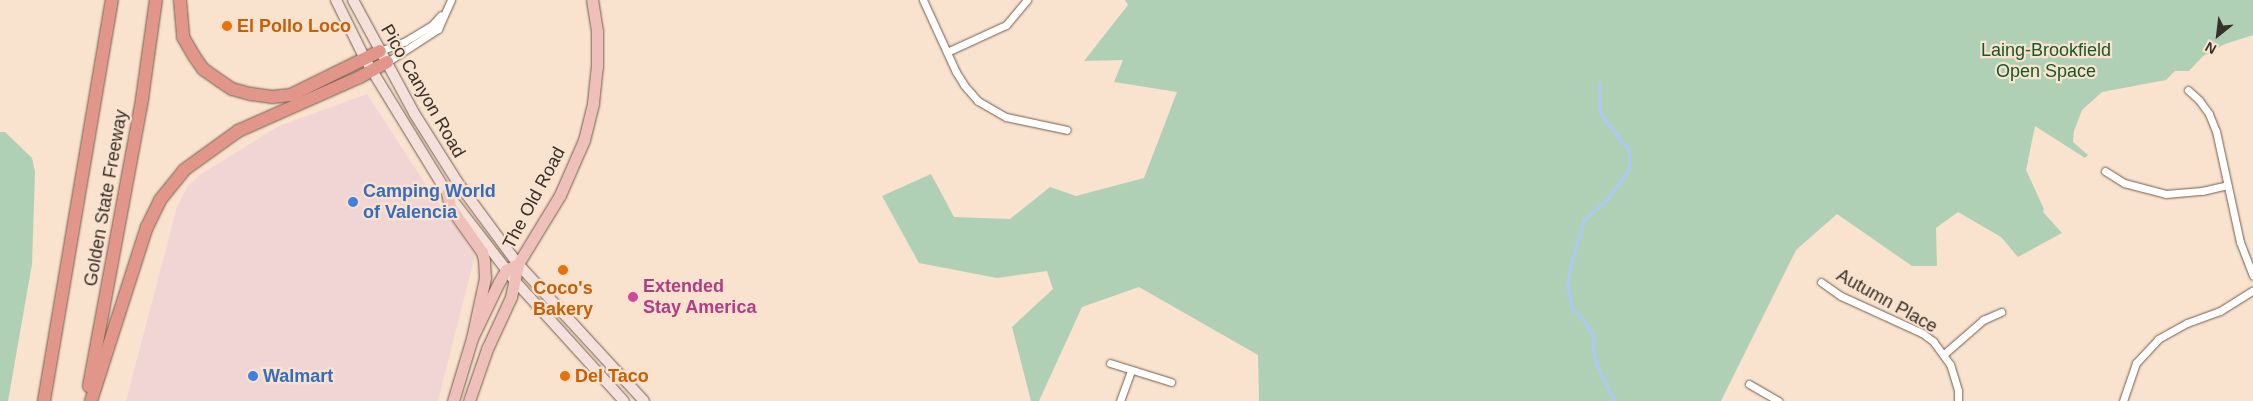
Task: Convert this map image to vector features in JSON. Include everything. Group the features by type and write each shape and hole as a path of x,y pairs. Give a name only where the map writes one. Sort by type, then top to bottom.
{"highway":[{"name":"Golden State Freeway","path":"44,401 112,0"},
{"name":"Golden State Freeway","path":"87,401 142,99 156,0"},
{"path":"180,0 183,37 194,56 204,69 232,89 272,97 291,95 365,59 383,57"},
{"path":"91,401 147,227 160,200 184,170 203,154 238,131 372,71 383,57"}],"main road":[{"name":"Pico Canyon Road","path":"336,0 365,59 447,193 515,281 624,401"},
{"name":"Pico Canyon Road","path":"353,0 414,113 444,162 518,264 644,401"},
{"name":"The Old Road","path":"469,401 476,377 499,320 511,297 518,264 569,178 587,131 597,67 596,30 592,0"},
{"path":"447,193 450,207 482,252 484,260 485,278 472,338"},
{"name":"The Old Road","path":"453,401 472,338 506,270 518,264"}],"street":[{"path":"383,57 438,28 451,0"},
{"path":"923,0 964,85 985,106 1006,117 1067,130"},
{"path":"947,52 1006,25 1027,0"},
{"path":"383,57 432,25 446,9"},
{"path":"2188,90 2199,100 2212,122 2240,242 2253,276"},
{"path":"2105,171 2124,183 2153,193 2166,194 2202,191 2227,185"},
{"name":"Autumn Place","path":"1821,282 1840,296 1922,333 1944,354 1955,378 1958,401"},
{"path":"2123,401 2136,363 2158,339 2187,323 2220,311 2253,290"},
{"path":"1944,354 1983,320 2001,312"},
{"path":"1110,363 1171,382"},
{"path":"1120,401 1131,370"},
{"path":"1749,384 1778,401"}],"shaded area":[{"path":"367,94 422,179 475,255 438,401 126,401 177,207 187,187 201,174 279,126"}],"green space":[{"name":"Laing-Brookfield Open Space","path":"1125,0 2253,0 2253,35 2225,44 2203,56 2189,71 2175,71 2166,80 2102,92 2082,110 2074,131 2073,142 2088,155 2085,158 2035,126 2026,170 2044,209 2043,212 2062,233 2018,257 2001,237 1958,212 1936,228 1937,266 1912,266 1837,214 1796,250 1721,401 1259,401 1258,355 1139,287 1082,307 1039,401 1031,401 1012,327 1053,289 1047,271 997,278 919,263 882,196 931,174 954,217 1010,219 1050,187 1076,196 1144,178 1177,92 1114,82 1123,60 1084,61 1128,5"},
{"path":"0,132 5,132 32,158 35,172 32,264 8,401 0,401"}],"waterway":[{"path":"1600,84 1600,108 1603,117 1629,150 1629,170 1607,200 1584,221 1570,269 1568,287 1573,310 1581,316 1594,338 1593,346 1597,365 1615,401"}],"place":[{"name":"El Pollo Loco","path":"227,26"},
{"name":"Camping World of Valencia","path":"353,202"},
{"name":"Coco's Bakery","path":"563,270"},
{"name":"Extended Stay America","path":"633,297"},
{"name":"Walmart","path":"253,376"},
{"name":"Del Taco","path":"565,376"}]}
